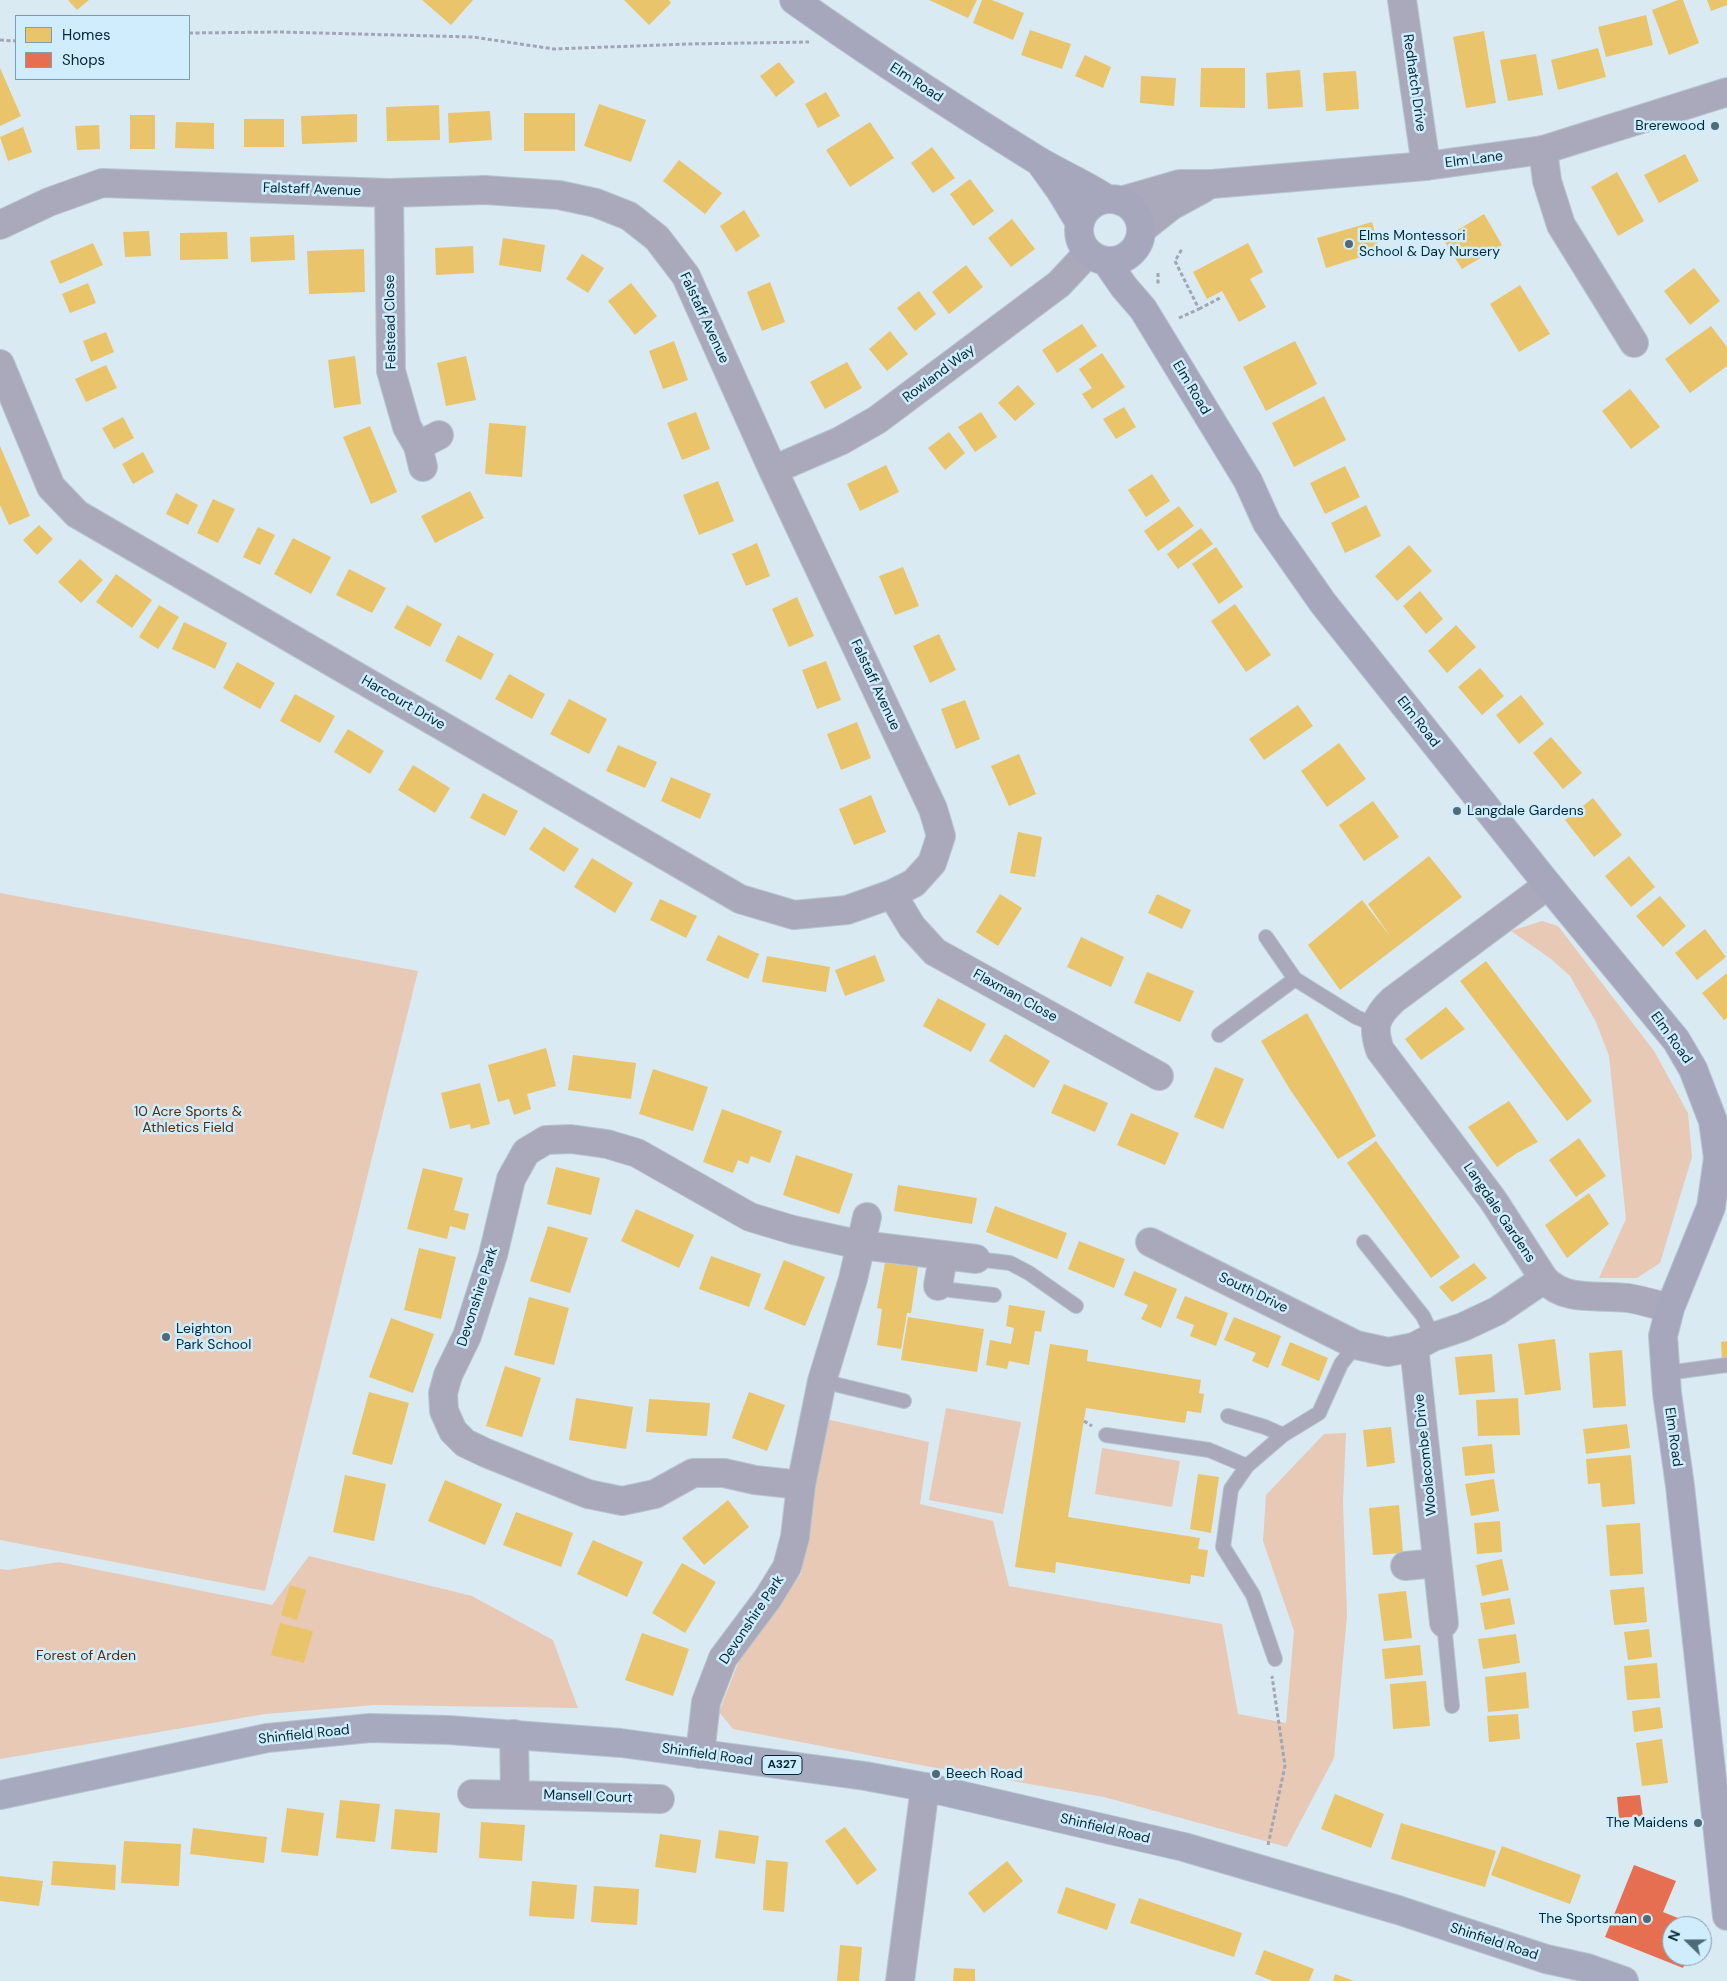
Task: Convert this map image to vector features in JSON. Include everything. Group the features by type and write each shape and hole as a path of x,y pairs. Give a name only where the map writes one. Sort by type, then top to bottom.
{"main road":[{"name":"Elm Road","path":"794,0 866,51 1040,162 1114,200"},
{"name":"Elm Road","path":"1040,162 1080,223"},
{"path":"1114,200 1136,211 1138,239 1122,259 1097,257 1084,247 1080,237 1080,223 1083,214 1090,206 1098,201 1114,200"},
{"name":"Elm Road","path":"1138,239 1143,309"},
{"name":"Elm Road","path":"1097,257 1143,309 1248,481 1267,523 1295,563 1323,602 1548,885 1676,1040 1693,1069 1714,1121 1718,1158 1711,1207 1670,1308 1663,1336 1727,1916"},
{"name":"Shinfield Road","path":"0,1795 267,1738 370,1728 449,1730 621,1743 865,1776 925,1787 1184,1847 1398,1910 1546,1959 1587,1968 1624,1981"},
{"name":"Shinfield Road","path":"1546,1959 1582,1981"}],"street":[{"name":"Redhatch Drive","path":"1402,0 1426,166"},
{"name":"Elm Lane","path":"1114,200 1180,184 1212,184 1426,166 1542,150 1727,92"},
{"path":"1542,150 1547,181 1561,225 1634,343"},
{"name":"Falstaff Avenue","path":"0,225 49,202 102,183 389,193 485,190 558,195 596,203 629,216 657,238 686,276 773,470 934,809 941,836 932,863 914,883 892,894"},
{"name":"Elm Lane","path":"1138,239 1171,206 1212,184"},
{"name":"Felstead Close","path":"389,193 391,370 407,427 427,449"},
{"name":"Rowland Way","path":"773,470 840,441 877,420 1097,257"},
{"name":"Harcourt Drive","path":"1,369 51,487 77,514 740,898 794,915 847,910 892,894"},
{"path":"1375,1024 1382,1011 1392,1000 1548,885"},
{"name":"Flaxman Close","path":"892,894 912,927 935,952 1158,1076"},
{"name":"Langdale Gardens","path":"1375,1024 1375,1037 1380,1050 1493,1200 1544,1279 1552,1287 1563,1293 1630,1298 1670,1308"},
{"name":"Devonshire Park","path":"801,1485 755,1480 724,1473 693,1473 655,1494 622,1502 588,1494 486,1453 465,1443 453,1431 444,1411 444,1393 448,1375 467,1336 493,1255 511,1179 526,1152 546,1140 580,1140 607,1144 629,1151 750,1217 793,1230 861,1245 942,1257 976,1259"},
{"name":"Devonshire Park","path":"700,1754 706,1702 723,1658 768,1598 787,1567 795,1537 801,1485 822,1381 853,1279 867,1217"},
{"name":"South Drive","path":"1150,1242 1356,1345"},
{"path":"938,1286 942,1257"},
{"path":"1356,1345 1388,1352 1424,1342 1497,1311 1544,1279"},
{"name":"Woolacombe Drive","path":"1424,1342 1438,1562 1444,1623"},
{"path":"1405,1566 1438,1562"},
{"path":"514,1734 515,1795"},
{"path":"900,1981 925,1787"},
{"name":"Mansell Court","path":"472,1794 660,1799"}],"lane":[{"path":"1266,937 1294,979 1356,1018 1375,1024"},
{"path":"1218,1035 1294,979"},
{"name":"Woolacombe Drive","path":"1364,1242 1423,1316 1424,1342"},
{"name":"Devonshire Park","path":"976,1259 1010,1263 1029,1273 1076,1306"},
{"path":"938,1286 951,1290 994,1295"},
{"path":"1276,1659 1253,1595 1223,1547 1231,1489 1247,1466 1283,1435 1319,1413 1341,1364 1356,1345"},
{"path":"1666,1373 1727,1365"},
{"path":"822,1381 904,1401"},
{"path":"1228,1416 1265,1427 1283,1435"},
{"path":"1106,1434 1209,1450 1247,1466"},
{"path":"1444,1623 1452,1706"}],"path":[{"path":"190,33 280,32 473,37 554,49 815,42"},
{"path":"0,40 15,41"},
{"path":"1182,249 1175,261 1199,308"},
{"path":"1176,319 1220,298"},
{"path":"1260,1869 1269,1841 1285,1766 1272,1676 1276,1659"}],"green space":[{"name":"10 Acre Sports & Athletics Field","path":"0,893 418,971 265,1591 0,1540"},
{"path":"1542,921 1558,926 1654,1051 1688,1113 1692,1157 1660,1263 1637,1278 1599,1278 1626,1219 1609,1056 1596,1022 1570,976 1551,959 1511,931"},
{"path":"946,1408 1021,1422 1003,1514 929,1500"},
{"path":"826,1419 929,1442 920,1504 993,1521 1009,1586 1222,1624 1238,1714 1286,1723 1294,1631 1263,1541 1266,1495 1324,1434 1346,1433 1343,1502 1347,1616 1334,1758 1287,1847 1104,1797 920,1765 733,1729 719,1712 740,1658 801,1574"},
{"path":"1102,1448 1180,1461 1172,1507 1095,1494"},
{"name":"Forest of Arden","path":"309,1556 472,1596 553,1640 578,1708 375,1705 265,1714 0,1759 0,1569 7,1570 59,1562 272,1605"}],"building: Homes":[{"path":"68,0 89,0 77,10"},
{"path":"422,0 473,0 451,25"},
{"path":"624,0 669,0 671,3 649,25"},
{"path":"929,0 977,0 968,18"},
{"path":"982,0 992,0 1024,13 1013,40 973,23"},
{"path":"1678,0 1683,0 1699,43 1669,55 1652,10"},
{"path":"1707,0 1727,0 1727,5 1711,11"},
{"path":"1646,15 1653,45 1606,57 1598,27"},
{"path":"1030,30 1071,44 1062,69 1021,55"},
{"path":"1484,31 1496,103 1466,108 1453,37"},
{"path":"1598,48 1606,77 1558,90 1551,60"},
{"path":"1536,54 1543,95 1508,101 1500,60"},
{"path":"1085,55 1111,67 1103,88 1075,76"},
{"path":"779,62 795,82 776,97 760,76"},
{"path":"0,68 21,116 0,126"},
{"path":"1201,68 1245,68 1245,108 1200,107"},
{"path":"1300,70 1303,107 1268,109 1266,73"},
{"path":"1356,71 1359,109 1326,111 1323,73"},
{"path":"1141,76 1176,78 1174,106 1140,103"},
{"path":"826,92 840,116 818,128 805,104"},
{"path":"599,104 646,120 631,162 584,146"},
{"path":"439,105 440,140 387,141 386,107"},
{"path":"490,111 492,140 449,143 448,113"},
{"path":"524,113 575,113 575,151 524,151"},
{"path":"357,114 357,142 302,144 301,116"},
{"path":"130,115 155,115 155,149 130,149"},
{"path":"244,119 284,119 284,147 244,147"},
{"path":"176,122 214,123 214,149 175,148"},
{"path":"870,122 894,158 850,187 826,150"},
{"path":"99,125 100,149 77,150 75,126"},
{"path":"23,127 32,152 8,161 0,137"},
{"path":"932,147 955,178 933,193 911,163"},
{"path":"1685,154 1699,181 1659,203 1644,175"},
{"path":"679,160 722,193 705,214 663,181"},
{"path":"1617,172 1644,221 1618,236 1591,187"},
{"path":"970,179 994,211 973,226 950,194"},
{"path":"744,210 760,236 736,252 720,226"},
{"path":"1484,214 1502,245 1462,269 1443,239"},
{"path":"1012,219 1035,249 1011,267 988,238"},
{"name":"Elms Montessori School & Day Nursery","path":"1372,222 1380,251 1326,268 1317,238"},
{"path":"149,231 151,256 125,257 123,232"},
{"path":"227,232 228,259 180,260 180,233"},
{"path":"294,235 295,260 251,262 250,237"},
{"path":"503,238 545,245 541,272 499,265"},
{"path":"93,243 103,265 60,284 50,261"},
{"path":"1248,243 1263,272 1250,279 1266,307 1239,322 1222,291 1207,299 1193,272"},
{"path":"473,246 474,273 436,275 435,248"},
{"path":"364,249 365,292 309,294 307,251"},
{"path":"582,254 604,268 588,293 566,279"},
{"path":"966,265 983,287 949,314 932,292"},
{"path":"1694,268 1720,301 1690,325 1664,291"},
{"path":"770,282 785,322 762,331 747,292"},
{"path":"88,283 96,303 70,313 62,294"},
{"path":"631,283 657,316 635,335 608,301"},
{"path":"1520,285 1550,334 1519,352 1490,304"},
{"path":"919,291 936,314 915,331 897,308"},
{"path":"1082,324 1097,346 1057,373 1042,350"},
{"path":"1711,326 1727,347 1727,366 1690,393 1665,359"},
{"path":"890,331 908,354 887,371 869,349"},
{"path":"106,332 114,352 91,362 83,341"},
{"path":"674,341 688,380 663,389 649,351"},
{"path":"1295,341 1317,384 1266,411 1243,367"},
{"path":"1102,353 1125,387 1092,409 1082,394 1092,388 1079,369"},
{"path":"355,356 361,404 334,408 328,360"},
{"path":"466,356 476,400 446,406 437,363"},
{"path":"847,362 862,388 825,409 810,382"},
{"path":"106,365 117,388 86,402 75,379"},
{"path":"1018,385 1035,404 1015,421 998,403"},
{"path":"1630,389 1660,427 1631,449 1602,411"},
{"path":"1324,396 1346,440 1294,467 1272,423"},
{"path":"1124,407 1136,427 1116,439 1103,419"},
{"path":"696,412 710,449 682,460 667,423"},
{"path":"981,412 997,437 975,452 958,427"},
{"path":"123,417 134,438 114,449 102,428"},
{"path":"489,423 526,426 522,477 485,474"},
{"path":"370,426 397,492 371,504 343,437"},
{"path":"949,432 965,453 945,470 928,448"},
{"path":"0,446 30,516 9,525 0,505"},
{"path":"143,452 154,472 133,484 122,464"},
{"path":"886,465 899,492 860,511 847,484"},
{"path":"1345,466 1360,497 1325,514 1310,483"},
{"path":"1152,474 1170,501 1146,517 1128,490"},
{"path":"718,481 734,521 699,535 683,495"},
{"path":"470,491 484,518 435,543 421,516"},
{"path":"176,493 198,505 188,525 166,514"},
{"path":"213,499 235,509 218,543 197,533"},
{"path":"1366,505 1381,536 1345,553 1331,523"},
{"path":"1179,506 1194,526 1158,551 1144,531"},
{"path":"39,525 53,539 37,555 23,540"},
{"path":"258,527 275,535 260,565 243,557"},
{"path":"1201,528 1213,544 1178,569 1167,554"},
{"path":"293,538 331,557 311,594 274,574"},
{"path":"757,543 770,576 746,586 732,554"},
{"path":"1409,545 1432,571 1397,601 1375,576"},
{"path":"1216,547 1243,587 1219,604 1192,564"},
{"path":"80,559 103,580 81,603 58,582"},
{"path":"903,567 919,606 895,615 879,576"},
{"path":"349,569 386,588 372,613 336,595"},
{"path":"116,574 152,600 132,628 96,602"},
{"path":"1420,591 1443,619 1426,634 1403,606"},
{"path":"797,597 814,636 789,647 772,609"},
{"path":"1235,604 1271,655 1246,672 1211,621"},
{"path":"159,605 179,617 158,649 139,637"},
{"path":"407,605 442,624 430,647 394,628"},
{"path":"184,622 227,643 215,669 172,649"},
{"path":"1456,625 1476,647 1447,673 1428,651"},
{"path":"939,634 956,670 930,683 913,646"},
{"path":"458,635 494,654 481,680 445,661"},
{"path":"826,661 841,700 817,709 802,670"},
{"path":"237,662 275,683 260,709 223,688"},
{"path":"1480,668 1504,696 1482,715 1458,687"},
{"path":"509,674 545,694 532,719 495,699"},
{"path":"295,694 335,716 320,743 280,721"},
{"path":"1521,695 1544,724 1519,744 1496,715"},
{"path":"569,699 607,719 589,754 550,734"},
{"path":"965,700 980,739 956,749 941,709"},
{"path":"1298,705 1313,726 1264,760 1249,739"},
{"path":"857,722 871,758 841,770 827,734"},
{"path":"348,729 384,751 370,774 334,752"},
{"path":"1551,737 1582,773 1563,789 1533,753"},
{"path":"1339,743 1366,779 1327,807 1301,771"},
{"path":"618,745 657,762 645,788 606,771"},
{"path":"1019,754 1036,794 1009,806 991,766"},
{"path":"413,765 450,788 435,813 398,790"},
{"path":"671,777 711,794 700,819 661,801"},
{"path":"483,793 518,811 505,836 470,818"},
{"path":"871,795 886,832 854,845 839,809"},
{"path":"1593,798 1622,835 1594,857 1565,820"},
{"path":"1373,801 1399,837 1364,861 1339,825"},
{"path":"544,827 579,849 564,872 529,849"},
{"path":"1018,832 1042,837 1035,877 1010,873"},
{"path":"1429,856 1462,897 1340,990 1308,945 1362,900 1390,936 1368,904"},
{"path":"1629,856 1655,887 1631,907 1605,876"},
{"path":"592,858 633,883 615,913 574,887"},
{"path":"1000,894 1022,908 998,946 976,932"},
{"path":"1157,894 1191,910 1182,929 1148,913"},
{"path":"1660,896 1686,926 1663,947 1636,916"},
{"path":"660,899 697,916 686,938 650,920"},
{"path":"1705,929 1726,957 1697,980 1675,953"},
{"path":"718,935 759,954 748,979 706,960"},
{"path":"1081,937 1124,957 1111,987 1067,967"},
{"path":"875,955 885,981 845,996 835,970"},
{"path":"767,956 830,967 826,992 762,982"},
{"path":"1486,961 1592,1101 1567,1121 1460,981"},
{"path":"1147,972 1194,991 1180,1022 1134,1003"},
{"path":"1727,973 1727,1018 1724,1020 1702,993"},
{"path":"938,998 986,1024 971,1052 923,1026"},
{"path":"1446,1007 1465,1029 1421,1060 1405,1039"},
{"path":"1307,1013 1376,1136 1338,1159 1289,1088 1261,1041"},
{"path":"1005,1034 1050,1061 1034,1088 989,1061"},
{"path":"546,1048 556,1086 527,1094 531,1109 514,1115 509,1099 498,1102 488,1065"},
{"path":"573,1055 636,1063 631,1099 568,1090"},
{"path":"1215,1067 1244,1079 1223,1129 1194,1117"},
{"path":"653,1069 708,1087 693,1131 639,1114"},
{"path":"480,1083 490,1124 471,1129 470,1124 450,1129 441,1093"},
{"path":"1064,1084 1108,1103 1095,1132 1051,1113"},
{"path":"1509,1101 1538,1142 1517,1153 1497,1167 1468,1127"},
{"path":"722,1109 782,1131 770,1163 751,1156 748,1164 738,1160 733,1173 703,1162"},
{"path":"1131,1113 1179,1133 1165,1165 1117,1145"},
{"path":"1579,1138 1606,1176 1576,1197 1549,1160"},
{"path":"1376,1141 1460,1257 1431,1278 1347,1163"},
{"path":"796,1155 853,1174 839,1214 783,1195"},
{"path":"556,1167 600,1178 591,1215 547,1204"},
{"path":"423,1168 463,1178 454,1210 469,1214 465,1230 450,1226 447,1239 407,1229"},
{"path":"898,1185 977,1198 972,1224 894,1211"},
{"path":"1589,1193 1609,1224 1567,1258 1545,1225"},
{"path":"995,1206 1067,1233 1057,1259 986,1232"},
{"path":"636,1209 694,1235 679,1268 621,1241"},
{"path":"548,1226 588,1238 570,1293 530,1281"},
{"path":"1079,1241 1125,1259 1114,1288 1068,1269"},
{"path":"419,1248 456,1257 441,1319 404,1310"},
{"path":"711,1256 761,1274 749,1307 699,1289"},
{"path":"784,1260 825,1277 805,1326 764,1309"},
{"path":"885,1263 918,1267 911,1313 907,1313 901,1349 877,1345 882,1309 877,1308"},
{"path":"1474,1263 1487,1278 1452,1302 1439,1287"},
{"path":"1134,1271 1177,1289 1161,1328 1141,1319 1148,1305 1124,1295"},
{"path":"1185,1296 1228,1313 1216,1346 1190,1336 1194,1325 1176,1318"},
{"path":"529,1297 569,1308 554,1365 514,1355"},
{"path":"1009,1305 1045,1311 1041,1332 1035,1331 1029,1365 1009,1361 1007,1369 986,1365 990,1340 1011,1344 1014,1328 1006,1326"},
{"path":"908,1317 984,1329 977,1372 901,1360"},
{"path":"1234,1317 1281,1336 1268,1368 1252,1361 1256,1353 1224,1340"},
{"path":"391,1318 434,1334 413,1393 369,1377"},
{"path":"1555,1339 1561,1390 1525,1395 1518,1344"},
{"path":"1727,1341 1727,1359 1722,1360 1721,1342"},
{"path":"1290,1342 1328,1358 1319,1381 1281,1365"},
{"path":"1050,1344 1088,1350 1087,1361 1201,1380 1199,1393 1204,1394 1201,1413 1187,1411 1185,1423 1086,1408 1068,1517 1200,1538 1198,1549 1208,1550 1204,1577 1191,1575 1190,1584 1056,1562 1055,1573 1015,1567"},
{"path":"1622,1350 1626,1406 1593,1408 1589,1353"},
{"path":"1492,1354 1495,1392 1459,1395 1455,1357"},
{"path":"505,1366 541,1378 522,1437 486,1426"},
{"path":"369,1392 409,1403 392,1465 352,1454"},
{"path":"749,1392 785,1405 767,1451 732,1438"},
{"path":"576,1398 633,1407 626,1449 569,1440"},
{"path":"1518,1398 1520,1435 1478,1436 1476,1400"},
{"path":"649,1399 710,1403 707,1436 646,1432"},
{"path":"1627,1424 1630,1448 1586,1454 1583,1429"},
{"path":"1391,1427 1395,1463 1367,1467 1363,1430"},
{"path":"1492,1444 1495,1473 1465,1476 1462,1447"},
{"path":"1631,1455 1635,1504 1602,1507 1600,1483 1588,1484 1586,1459"},
{"path":"1198,1474 1219,1477 1211,1533 1190,1529"},
{"path":"345,1475 386,1484 374,1541 333,1532"},
{"path":"1494,1479 1499,1511 1471,1516 1465,1484"},
{"path":"445,1480 502,1504 485,1545 428,1521"},
{"path":"728,1500 749,1527 704,1565 682,1538"},
{"path":"1399,1505 1403,1553 1373,1555 1369,1508"},
{"path":"516,1512 573,1533 561,1567 503,1545"},
{"path":"1500,1521 1502,1552 1477,1554 1474,1523"},
{"path":"1640,1523 1643,1574 1610,1576 1606,1525"},
{"path":"593,1540 643,1562 627,1597 577,1574"},
{"path":"1502,1559 1509,1590 1482,1596 1476,1565"},
{"path":"682,1563 716,1582 685,1633 652,1613"},
{"path":"290,1585 306,1590 297,1620 281,1615"},
{"path":"1644,1587 1647,1622 1614,1625 1610,1590"},
{"path":"1406,1591 1412,1638 1384,1641 1378,1594"},
{"path":"1510,1598 1515,1624 1485,1630 1480,1603"},
{"path":"280,1623 313,1631 304,1663 271,1655"},
{"path":"1649,1629 1652,1657 1628,1660 1624,1632"},
{"path":"642,1633 689,1649 673,1696 625,1680"},
{"path":"1516,1634 1520,1663 1483,1669 1478,1639"},
{"path":"1420,1645 1423,1675 1385,1679 1382,1649"},
{"path":"1657,1663 1660,1698 1627,1700 1624,1666"},
{"path":"1526,1672 1529,1708 1488,1712 1485,1677"},
{"path":"1426,1681 1430,1726 1393,1729 1390,1684"},
{"path":"1660,1707 1663,1728 1634,1732 1632,1711"},
{"path":"1518,1714 1520,1739 1489,1742 1487,1716"},
{"path":"1662,1739 1668,1783 1642,1786 1636,1743"},
{"path":"1335,1794 1384,1814 1371,1848 1321,1829"},
{"path":"340,1800 380,1804 375,1842 336,1838"},
{"path":"287,1808 324,1813 318,1856 281,1852"},
{"path":"395,1809 440,1813 437,1853 391,1849"},
{"path":"481,1822 525,1825 522,1861 479,1858"},
{"path":"1401,1823 1496,1851 1485,1887 1391,1859"},
{"path":"845,1827 877,1870 857,1885 825,1841"},
{"path":"193,1828 267,1837 264,1863 190,1854"},
{"path":"719,1830 759,1836 755,1864 715,1858"},
{"path":"660,1834 701,1840 696,1873 655,1867"},
{"path":"124,1841 181,1844 179,1886 121,1883"},
{"path":"1502,1846 1581,1875 1570,1904 1491,1875"},
{"path":"766,1860 788,1862 784,1912 763,1910"},
{"path":"53,1861 116,1865 115,1890 51,1885"},
{"path":"1007,1861 1023,1881 984,1913 968,1893"},
{"path":"0,1876 43,1881 39,1906 0,1901"},
{"path":"532,1881 577,1885 574,1919 529,1916"},
{"path":"594,1886 639,1889 637,1925 591,1922"},
{"path":"1066,1887 1116,1904 1107,1930 1057,1913"},
{"path":"1139,1898 1242,1933 1234,1957 1130,1923"},
{"path":"840,1945 862,1947 859,1981 837,1981"},
{"path":"1264,1950 1314,1969 1309,1981 1273,1981 1255,1974"},
{"path":"954,1968 975,1969 975,1981 953,1981"},
{"path":"1335,1974 1354,1981 1333,1981"}],"building: Shops":[{"path":"1640,1795 1643,1816 1619,1818 1617,1797"},
{"name":"The Sportsman","path":"1634,1865 1676,1881 1663,1912 1673,1916 1662,1916 1662,1960 1605,1937"}],"place":[{"name":"Brerewood","path":"1715,126"},
{"name":"Elms Montessori School & Day Nursery","path":"1349,244"},
{"name":"Langdale Gardens","path":"1457,811"},
{"name":"Leighton Park School","path":"166,1337"},
{"name":"Beech Road","path":"936,1774"},
{"name":"The Maidens","path":"1698,1823"},
{"name":"The Sportsman","path":"1647,1919"}]}
